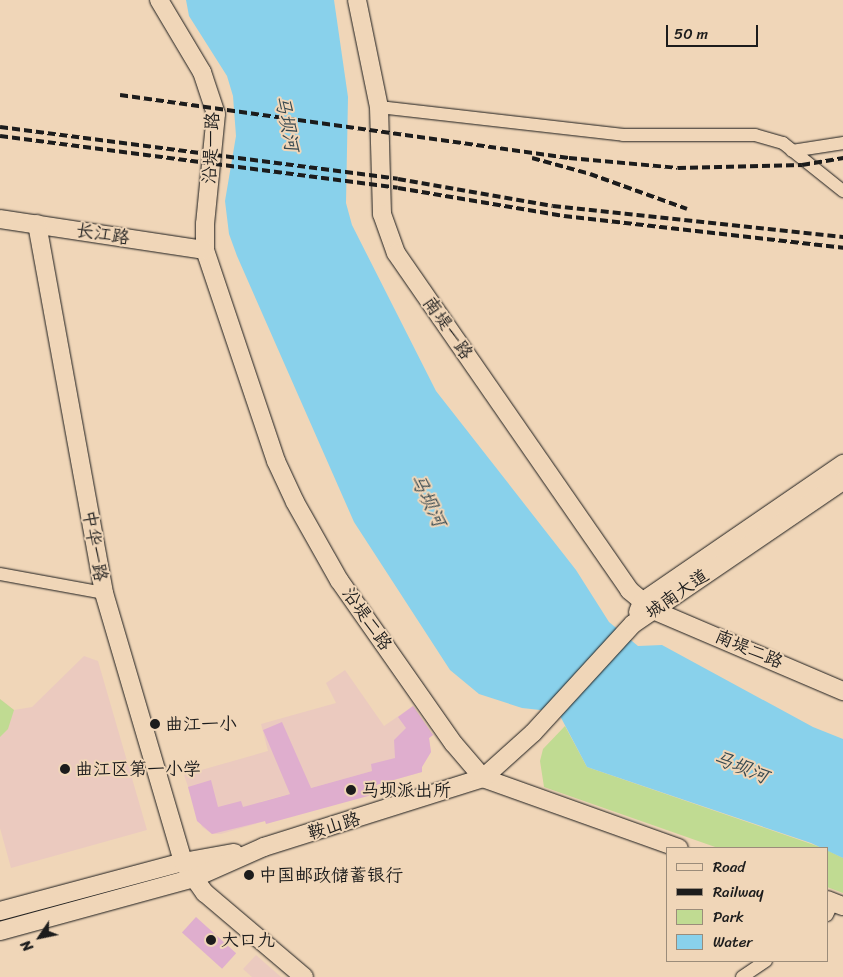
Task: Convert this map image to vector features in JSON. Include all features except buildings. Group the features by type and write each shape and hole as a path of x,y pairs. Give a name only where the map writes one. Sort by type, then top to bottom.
{"main road":[{"name":"沿堤一路","path":"160,0 202,72 216,114 204,224 205,250"},
{"name":"南堤一路","path":"356,0 379,107 382,214 396,253 629,590 648,606"},
{"name":"长江路","path":"0,219 205,250"},
{"name":"中华一路","path":"38,224 104,593 183,862 205,893 304,977"},
{"name":"沿堤二路","path":"205,250 258,413 295,502 339,580 454,744 482,778"},
{"path":"648,606 843,464"},
{"name":"城南大道","path":"533,733 648,606 843,481"},
{"name":"南堤二路","path":"648,606 843,691"},
{"name":"鞍山路","path":"0,931 194,878 264,848 482,778 533,733"},
{"path":"482,778 676,847"},
{"name":"鞍山路","path":"0,911 183,862 264,848"}],"street":[{"path":"379,107 623,135 755,135 783,143 843,191"},
{"path":"792,151 843,143"},
{"path":"0,574 104,593"},
{"path":"742,977 764,962"}],"shaded area":[{"name":"曲江区第一小学","path":"84,656 98,661 147,830 11,868 0,828 0,699 14,710 32,707"},
{"path":"345,670 384,726 413,706 433,735 429,738 431,752 422,767 422,772 376,785 372,771 260,802 265,821 221,834 212,834 202,827 184,775 268,751 261,724 336,703 326,683"},
{"path":"256,955 281,977 252,977 243,969"}],"green space":[{"path":"0,699 14,710 8,729 0,737"},
{"path":"565,726 587,767 820,847 715,847 544,787 540,761 543,749"},
{"path":"828,850 843,858 843,893 828,887"}],"water":[{"name":"马坝河","path":"186,0 334,0 348,97 346,203 352,225 436,391 576,570 609,622 638,646 662,645 813,727 843,739 843,858 828,851 828,847 820,847 587,767 558,712 522,708 479,694 450,670 354,522 237,256 229,234 225,201 236,136 233,96 227,76 189,16"}],"railway":[{"path":"120,95 569,158 678,168 802,165 843,158"},
{"path":"0,127 398,179 553,206 843,237"},
{"path":"0,136 398,188 564,216 843,248"},
{"path":"532,158 590,174 687,209"}],"place":[{"name":"曲江一小","path":"155,724"},
{"name":"曲江区第一小学","path":"65,769"},
{"name":"马坝派出所","path":"351,790"},
{"name":"中国邮政储蓄银行","path":"249,875"},
{"name":"大口九","path":"211,940"}]}
